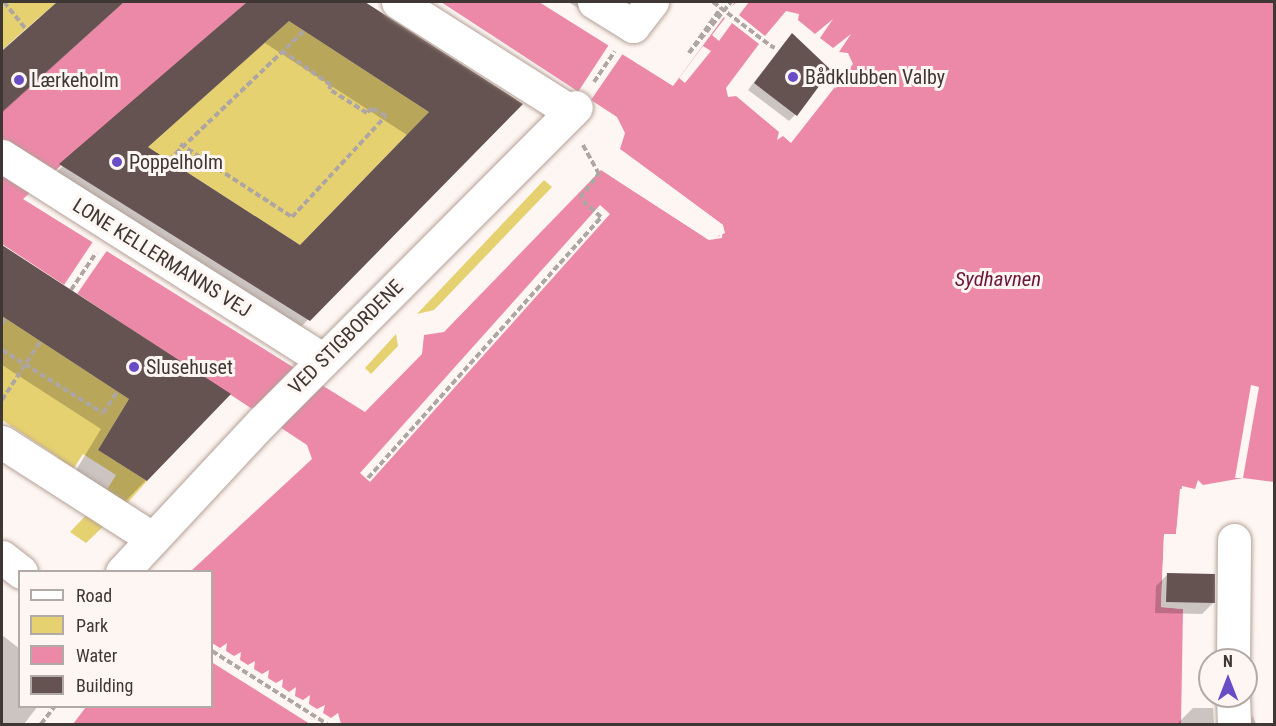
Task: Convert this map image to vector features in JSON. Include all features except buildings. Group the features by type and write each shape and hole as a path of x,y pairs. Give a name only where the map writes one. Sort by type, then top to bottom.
{"street":[{"path":"398,2 579,102"},
{"path":"594,2 635,24"},
{"name":"VED STIGBORDENE","path":"124,570 317,365 579,102"},
{"name":"LONE KELLERMANNS VEJ","path":"2,156 317,365"},
{"path":"2,442 153,539"},
{"path":"1233,648 1234,540"},
{"path":"2,557 18,570"},
{"path":"1233,708 1233,724"}],"path":[{"path":"4,2 26,29"},
{"path":"713,2 773,47"},
{"path":"721,8 691,55 731,2"},
{"path":"579,102 635,24"},
{"path":"169,160 180,144 304,31"},
{"path":"180,144 292,217 386,116 372,108 367,113 339,95 282,51"},
{"path":"368,478 601,217 580,198 598,170 588,149"},
{"path":"71,290 103,243"},
{"path":"2,324 5,318"},
{"path":"2,400 40,342"},
{"path":"2,350 103,414 117,392"},
{"path":"213,652 327,724"},
{"path":"41,724 53,708"}],"green space":[{"path":"2,2 57,2 3,49"},
{"path":"289,21 429,112 300,245 148,147"},
{"path":"544,180 552,187 434,310 417,314"},
{"path":"2,316 129,399 98,450 147,481 122,509 103,496 116,475 83,454 70,474 54,464 58,457 2,420"},
{"path":"396,334 398,346 371,374 365,368"},
{"path":"92,509 110,520 86,543 70,532"}],"water":[{"name":"Sydhavnen","path":"124,2 247,2 23,199 365,412 422,354 424,335 444,332 601,170 709,240 725,233 723,225 620,149 625,133 617,117 441,2 539,2 673,86 735,2 1274,2 1274,482 1243,478 1203,485 1198,480 1195,489 1180,489 1176,535 1164,535 1161,607 1183,609 1181,724 73,724 85,708 213,708 213,570 192,570 312,459 307,445 2,244 2,112"}],"pier":[{"path":"737,2 749,2 739,15 765,36 786,11 799,14 798,20 815,34 833,19 820,38 833,48 851,34 839,52 848,53 853,64 791,143 783,136 777,140 779,132 736,96 728,97 726,88 759,44 732,23 719,41 712,35 725,18 721,15"},
{"path":"610,43 624,52 591,100 578,92"},
{"path":"703,46 711,51 685,83 679,78"},
{"path":"620,149 723,225 722,238 709,240 601,170 711,237 720,236 721,227"},
{"path":"600,205 610,214 370,482 360,473"},
{"path":"94,240 108,249 77,294 64,285"},
{"path":"1251,385 1259,387 1243,478 1235,478"},
{"path":"1182,486 1195,489 1183,490 1178,536 1167,537 1164,604 1183,609 1161,607 1164,534 1176,534"},
{"path":"227,643 226,651 234,656 241,652 240,660 248,665 255,661 254,669 262,674 269,670 268,678 276,683 283,679 282,687 289,692 296,687 295,696 303,700 310,695 309,704 317,709 325,705 323,713 331,718 338,713 341,724 310,724 213,663 213,644 220,648"}],"place":[{"name":"Bådklubben Valby","path":"793,77"},
{"name":"Lærkeholm","path":"19,80"},
{"name":"Poppelholm","path":"117,162"},
{"name":"Slusehuset","path":"134,367"}]}
